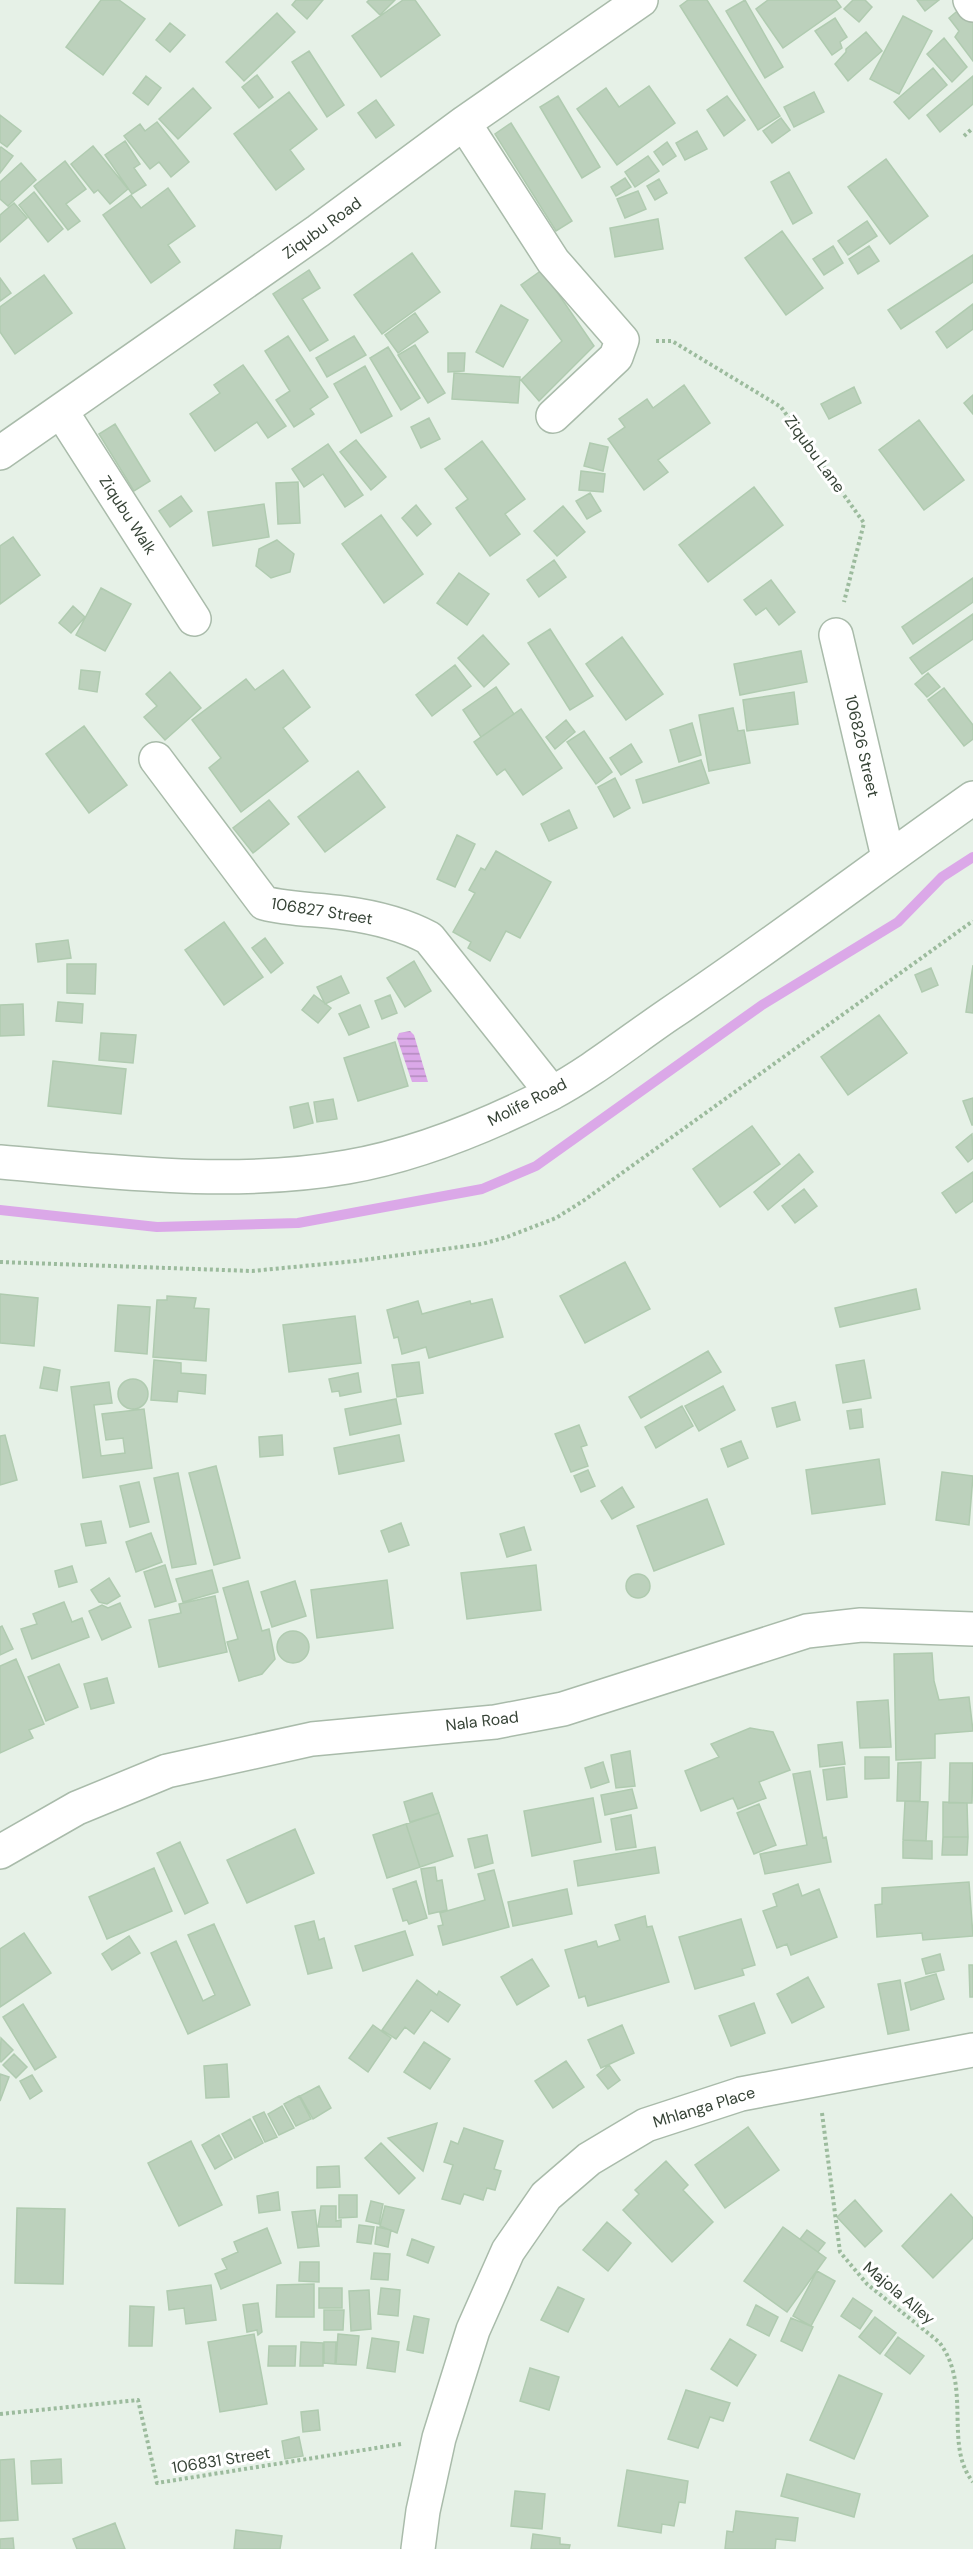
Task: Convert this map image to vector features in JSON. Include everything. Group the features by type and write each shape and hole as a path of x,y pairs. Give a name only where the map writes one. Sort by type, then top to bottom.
{"street":[{"name":"Ziqubu Road","path":"0,453 318,231 464,123 641,0"},
{"path":"970,0 973,5"},
{"path":"464,123 553,261 622,340 616,357 553,416"},
{"name":"Ziqubu Walk","path":"61,411 194,619"},
{"name":"106826 Street","path":"836,635 888,857"},
{"name":"106827 Street","path":"156,759 264,903 288,909 343,912 405,925 429,938 552,1093"},
{"name":"Molife Road","path":"0,1162 213,1177 284,1175 337,1168 413,1151 466,1131 552,1093 714,984 973,798"},
{"name":"Nala Road","path":"0,1852 77,1808 167,1771 312,1739 495,1722 563,1709 619,1693 755,1646 807,1631 870,1625 973,1629"},
{"name":"Mhlanga Place","path":"418,2549 423,2511 439,2438 473,2330 508,2251 546,2196 588,2159 646,2125 741,2094 973,2050"}],"path":[{"path":"964,136 973,128"},
{"name":"Ziqubu Lane","path":"622,340 672,341 781,407 864,523 836,635"},
{"path":"0,1263 252,1271 356,1261 482,1244 528,1230 556,1218 583,1201 973,921"},
{"name":"Majola Alley","path":"819,2079 826,2156 840,2252 867,2284 939,2342 948,2353 956,2375 961,2461 973,2482"},
{"name":"106831 Street","path":"0,2414 138,2400 157,2482 439,2438"}],"shaded area":[{"path":"410,1031 414,1035 428,1082 412,1082 397,1038 399,1033"}],"building":[{"path":"101,0 119,0 145,19 103,75 66,47"},
{"path":"296,0 323,0 307,19 292,5"},
{"path":"369,0 395,0 380,15 367,2"},
{"path":"403,0 415,0 440,35 381,77 352,36"},
{"path":"688,0 707,0 780,116 758,130 680,6"},
{"path":"745,0 783,67 765,78 726,11"},
{"path":"768,0 836,0 841,7 783,48 756,9"},
{"path":"853,0 865,0 872,7 859,22 844,9"},
{"path":"917,0 939,0 925,11"},
{"path":"962,7 973,21 973,61 955,37 959,31 949,18"},
{"path":"277,13 295,32 244,81 226,62"},
{"path":"903,16 932,31 899,94 870,79"},
{"path":"835,18 847,37 840,42 842,48 832,55 815,31"},
{"path":"170,23 185,35 170,52 156,40"},
{"path":"866,32 882,51 848,81 835,64 846,49"},
{"path":"944,38 967,67 952,82 927,54"},
{"path":"309,51 344,105 327,117 292,62"},
{"path":"933,68 947,85 909,119 894,102"},
{"path":"257,75 273,97 259,108 242,87"},
{"path":"146,76 161,88 148,105 133,93"},
{"path":"973,76 973,104 940,132 927,115"},
{"path":"649,86 675,123 617,165 577,109 606,88 619,107"},
{"path":"193,88 211,108 178,139 159,119"},
{"path":"289,92 317,129 290,150 304,169 276,190 234,134"},
{"path":"814,92 824,112 794,127 784,107"},
{"path":"558,96 600,167 582,178 540,107"},
{"path":"727,96 745,120 724,136 707,110"},
{"path":"376,100 394,125 376,138 358,113"},
{"path":"0,115 21,131 7,147 0,142"},
{"path":"781,118 790,130 772,143 763,131"},
{"path":"157,122 189,162 171,177 159,162 150,169 124,136 140,124 145,131"},
{"path":"511,123 572,221 556,231 495,134"},
{"path":"697,131 707,149 685,160 676,143"},
{"path":"125,141 140,164 134,168 146,185 132,194 105,155"},
{"path":"667,142 676,156 663,165 654,152"},
{"path":"93,146 128,189 110,204 98,190 94,193 71,164"},
{"path":"0,148 13,156 0,173"},
{"path":"648,156 659,171 635,187 625,172"},
{"path":"886,159 928,216 890,244 848,187"},
{"path":"65,161 86,189 66,204 80,221 68,230 34,186"},
{"path":"21,163 36,180 8,206 0,199 0,182"},
{"path":"789,172 812,213 793,224 771,182"},
{"path":"625,178 631,187 616,196 611,187"},
{"path":"659,179 667,193 655,200 647,186"},
{"path":"168,188 195,226 168,245 180,262 151,283 103,215 131,195 141,208"},
{"path":"638,191 646,209 625,218 617,199"},
{"path":"34,192 63,229 48,242 19,205"},
{"path":"14,203 27,218 0,242 0,215"},
{"path":"658,219 663,249 615,257 610,228"},
{"path":"867,221 877,236 848,255 838,241"},
{"path":"782,231 823,288 786,315 745,258"},
{"path":"833,246 843,263 824,275 813,259"},
{"path":"869,246 879,261 858,274 849,259"},
{"path":"412,253 440,292 382,334 354,295"},
{"path":"973,255 973,282 901,329 888,310"},
{"path":"309,270 320,288 302,299 328,340 310,351 273,294"},
{"path":"542,270 594,346 539,401 521,380 562,341 521,285"},
{"path":"44,275 72,313 15,354 0,332 0,307"},
{"path":"0,278 11,293 0,301"},
{"path":"973,304 973,329 947,348 936,332"},
{"path":"501,305 528,320 503,367 476,352"},
{"path":"415,313 428,332 398,353 385,335"},
{"path":"288,336 328,397 310,409 314,414 294,427 276,400 290,391 265,351"},
{"path":"354,336 366,355 327,377 316,358"},
{"path":"415,345 445,393 428,403 398,355"},
{"path":"388,347 420,398 401,410 370,358"},
{"path":"448,353 465,353 464,371 448,372"},
{"path":"243,365 286,426 268,438 257,422 215,451 190,414 220,393 214,385"},
{"path":"365,366 392,416 361,433 334,384"},
{"path":"454,373 520,377 518,403 452,399"},
{"path":"684,385 710,423 658,460 668,472 644,490 608,439 625,427 619,419 647,399 653,408"},
{"path":"854,387 861,403 829,419 821,404"},
{"path":"973,395 973,414 964,403"},
{"path":"429,418 440,439 421,448 411,427"},
{"path":"919,420 964,480 924,510 879,450"},
{"path":"115,424 150,481 134,491 99,434"},
{"path":"356,440 386,477 371,490 340,452"},
{"path":"482,441 525,499 505,514 520,534 490,556 456,508 468,499 445,469"},
{"path":"590,443 608,447 603,471 584,466"},
{"path":"328,444 363,495 345,507 323,474 304,487 292,469"},
{"path":"581,471 605,474 603,492 579,490"},
{"path":"298,482 300,523 278,524 276,483"},
{"path":"754,487 783,525 708,582 679,545"},
{"path":"590,493 601,511 587,519 576,501"},
{"path":"181,496 192,511 170,527 159,511"},
{"path":"264,504 269,537 213,546 208,512"},
{"path":"416,505 431,524 417,536 402,518"},
{"path":"563,506 585,532 557,556 534,531"},
{"path":"381,515 423,574 384,603 342,544"},
{"path":"13,537 40,575 0,604 0,546"},
{"path":"277,540 294,554 290,572 271,578 256,566 259,549"},
{"path":"554,560 566,577 539,597 527,580"},
{"path":"459,573 489,594 467,625 437,603"},
{"path":"973,578 973,602 913,644 902,627"},
{"path":"771,580 795,612 779,625 766,608 756,615 744,600"},
{"path":"101,588 131,604 105,651 76,635"},
{"path":"73,606 85,617 71,633 59,623"},
{"path":"973,614 973,639 922,674 910,658"},
{"path":"550,629 593,696 570,710 528,643"},
{"path":"483,635 509,664 484,687 458,658"},
{"path":"622,637 663,694 626,720 586,664"},
{"path":"801,651 807,682 740,695 734,664"},
{"path":"455,665 471,686 432,716 416,695"},
{"path":"81,670 100,672 97,692 79,689"},
{"path":"283,670 310,707 283,728 308,761 241,812 209,768 221,758 192,720 246,679 255,690"},
{"path":"170,672 201,708 165,740 144,717 157,706 146,694"},
{"path":"928,673 940,687 927,697 915,684"},
{"path":"496,687 514,714 481,737 463,710"},
{"path":"944,688 973,725 973,739 964,746 928,700"},
{"path":"794,692 798,724 747,731 743,700"},
{"path":"733,708 738,731 744,730 750,763 709,771 699,715"},
{"path":"521,709 562,768 523,795 505,769 497,775 474,742"},
{"path":"566,720 575,732 555,749 546,737"},
{"path":"692,723 701,755 679,762 670,730"},
{"path":"84,726 127,785 89,813 46,754"},
{"path":"584,731 612,772 596,784 567,742"},
{"path":"631,744 642,762 621,775 610,758"},
{"path":"701,760 709,783 643,803 636,780"},
{"path":"358,771 385,807 325,852 298,817"},
{"path":"615,778 630,808 614,817 598,787"},
{"path":"269,800 289,824 253,853 233,828"},
{"path":"569,810 577,828 549,841 541,824"},
{"path":"457,835 475,844 455,887 437,879"},
{"path":"496,851 551,882 520,938 506,931 490,961 468,948 471,942 453,932 475,893 469,890 481,868 485,870"},
{"path":"224,922 263,977 224,1005 185,950"},
{"path":"265,938 283,963 271,973 252,948"},
{"path":"68,940 71,958 38,962 36,944"},
{"path":"414,961 431,991 405,1007 387,978"},
{"path":"67,964 96,964 95,994 67,993"},
{"path":"973,965 973,1013 966,1012"},
{"path":"931,968 938,985 922,992 915,975"},
{"path":"341,976 349,993 325,1004 317,987"},
{"path":"314,995 331,1008 318,1023 302,1010"},
{"path":"390,995 397,1013 382,1019 375,1001"},
{"path":"58,1002 83,1004 82,1023 56,1021"},
{"path":"23,1004 24,1035 0,1036 0,1005"},
{"path":"360,1005 369,1027 349,1035 339,1014"},
{"path":"879,1015 907,1053 848,1095 821,1057"},
{"path":"101,1033 136,1035 133,1063 99,1060"},
{"path":"395,1042 408,1086 358,1101 344,1058"},
{"path":"53,1061 126,1069 121,1114 48,1106"},
{"path":"973,1098 973,1125 972,1125 963,1101"},
{"path":"333,1099 337,1119 317,1122 314,1102"},
{"path":"308,1103 313,1123 294,1128 290,1107"},
{"path":"752,1126 780,1164 720,1207 693,1169"},
{"path":"972,1134 973,1158 968,1162 956,1147"},
{"path":"799,1154 813,1172 768,1210 754,1192"},
{"path":"973,1172 973,1201 956,1213 942,1193"},
{"path":"804,1189 817,1206 795,1223 782,1206"},
{"path":"625,1262 650,1309 585,1343 560,1296"},
{"path":"916,1289 920,1309 840,1327 835,1308"},
{"path":"0,1294 38,1298 34,1346 0,1343"},
{"path":"167,1296 196,1298 194,1308 209,1309 206,1361 153,1357 157,1300 167,1300"},
{"path":"492,1299 503,1337 429,1358 426,1347 402,1354 398,1337 394,1338 387,1310 418,1301 422,1314 470,1301 471,1304"},
{"path":"118,1305 150,1307 147,1354 115,1351"},
{"path":"355,1316 361,1363 289,1372 283,1325"},
{"path":"708,1351 721,1372 641,1418 629,1397"},
{"path":"154,1360 181,1363 181,1373 206,1375 205,1394 178,1391 177,1402 151,1400"},
{"path":"864,1360 871,1398 843,1403 836,1365"},
{"path":"419,1362 423,1393 397,1397 392,1365"},
{"path":"44,1367 60,1370 57,1391 40,1388"},
{"path":"358,1373 361,1392 340,1396 339,1391 332,1392 329,1379"},
{"path":"133,1379 143,1384 148,1394 143,1404 133,1409 123,1404 118,1394 123,1384"},
{"path":"109,1382 112,1403 94,1405 101,1456 125,1453 123,1438 106,1440 102,1414 144,1409 152,1468 83,1478 71,1387"},
{"path":"723,1386 735,1410 699,1431 685,1406"},
{"path":"396,1399 401,1424 350,1435 345,1409"},
{"path":"795,1402 800,1420 777,1427 772,1408"},
{"path":"682,1406 693,1426 656,1448 645,1427"},
{"path":"861,1409 863,1427 850,1429 847,1411"},
{"path":"579,1425 587,1445 581,1447 588,1466 571,1472 555,1434"},
{"path":"5,1435 17,1480 0,1485 0,1436"},
{"path":"282,1435 283,1455 260,1457 259,1437"},
{"path":"399,1435 404,1461 339,1474 334,1448"},
{"path":"741,1441 748,1458 728,1467 721,1449"},
{"path":"879,1459 885,1504 812,1514 806,1470"},
{"path":"216,1466 240,1558 214,1565 189,1473"},
{"path":"588,1470 595,1486 581,1492 574,1476"},
{"path":"942,1472 973,1476 969,1525 936,1520"},
{"path":"178,1473 196,1564 172,1568 154,1478"},
{"path":"139,1482 149,1522 130,1527 120,1486"},
{"path":"622,1487 634,1507 612,1519 601,1501"},
{"path":"707,1499 724,1544 654,1571 637,1526"},
{"path":"101,1521 106,1543 86,1546 81,1524"},
{"path":"401,1523 409,1545 389,1552 381,1531"},
{"path":"524,1527 531,1550 507,1557 500,1534"},
{"path":"151,1533 162,1562 136,1572 126,1542"},
{"path":"165,1565 176,1601 155,1607 144,1572"},
{"path":"536,1565 541,1610 467,1619 461,1573"},
{"path":"72,1566 77,1582 59,1587 55,1571"},
{"path":"212,1570 218,1592 183,1602 176,1579"},
{"path":"638,1574 647,1577 650,1586 647,1595 638,1598 629,1595 626,1586 629,1577"},
{"path":"109,1578 120,1596 107,1604 99,1602 91,1590"},
{"path":"387,1580 393,1628 317,1638 311,1590"},
{"path":"248,1581 262,1631 269,1629 275,1659 262,1674 239,1681 227,1642 238,1639 223,1588"},
{"path":"295,1581 306,1616 272,1627 261,1592"},
{"path":"215,1596 227,1652 159,1667 149,1620 181,1613 179,1604"},
{"path":"64,1602 72,1622 82,1618 89,1637 32,1659 21,1629 37,1624 33,1614"},
{"path":"120,1603 131,1627 102,1640 89,1611 102,1605 108,1608"},
{"path":"2,1626 13,1649 0,1655 0,1627"},
{"path":"293,1631 304,1636 309,1647 304,1658 293,1663 282,1658 277,1647 282,1636"},
{"path":"932,1653 934,1681 939,1700 969,1697 973,1731 935,1734 935,1758 896,1760 894,1654"},
{"path":"16,1659 44,1724 29,1730 33,1738 0,1753 0,1666"},
{"path":"59,1664 78,1707 46,1721 28,1677"},
{"path":"107,1678 114,1703 91,1709 84,1684"},
{"path":"888,1700 891,1747 860,1748 857,1702"},
{"path":"750,1728 773,1732 790,1770 759,1782 766,1798 738,1809 733,1798 701,1811 685,1771 719,1757 711,1744"},
{"path":"842,1742 845,1764 820,1767 818,1745"},
{"path":"630,1751 635,1786 616,1788 611,1755"},
{"path":"865,1757 889,1757 889,1778 865,1779"},
{"path":"603,1762 609,1782 591,1788 585,1768"},
{"path":"921,1762 920,1801 897,1801 898,1763"},
{"path":"950,1763 973,1763 972,1803 949,1803"},
{"path":"844,1767 847,1797 827,1800 823,1770"},
{"path":"810,1771 823,1838 826,1837 831,1862 765,1874 760,1854 807,1845 793,1774"},
{"path":"632,1789 637,1808 605,1815 601,1795"},
{"path":"432,1793 439,1813 410,1822 404,1802"},
{"path":"593,1798 601,1842 532,1856 524,1811"},
{"path":"905,1801 928,1802 926,1841 903,1840"},
{"path":"943,1802 967,1803 968,1837 943,1837"},
{"path":"759,1804 776,1845 754,1854 737,1813"},
{"path":"439,1813 453,1856 420,1867 406,1824"},
{"path":"631,1815 636,1847 616,1850 611,1819"},
{"path":"406,1824 420,1867 387,1878 373,1835"},
{"path":"295,1829 314,1873 247,1903 227,1860"},
{"path":"487,1835 493,1863 475,1868 468,1839"},
{"path":"943,1837 968,1837 967,1855 942,1855"},
{"path":"903,1840 932,1841 932,1859 903,1858"},
{"path":"180,1842 208,1903 185,1914 157,1853"},
{"path":"655,1847 659,1873 578,1886 574,1861"},
{"path":"435,1867 437,1881 442,1880 447,1910 429,1914 421,1869"},
{"path":"154,1868 172,1911 107,1939 89,1897"},
{"path":"494,1870 509,1927 443,1945 438,1926 443,1925 440,1913 485,1900 478,1874"},
{"path":"416,1881 427,1918 409,1924 407,1920 403,1921 393,1889"},
{"path":"969,1882 973,1936 923,1940 922,1933 877,1937 875,1905 882,1904 882,1888"},
{"path":"798,1884 802,1896 819,1889 837,1937 791,1955 787,1944 777,1948 763,1911 777,1906 773,1894"},
{"path":"567,1889 572,1914 513,1926 508,1902"},
{"path":"645,1916 647,1927 652,1926 669,1982 588,2006 585,1996 579,1998 565,1950 596,1941 598,1947 620,1940 615,1925"},
{"path":"741,1919 755,1965 742,1969 744,1975 695,1989 679,1937"},
{"path":"314,1921 319,1940 324,1938 332,1968 308,1974 295,1926"},
{"path":"214,1924 250,2005 188,2034 151,1953 176,1941 203,2001 215,1995 188,1935"},
{"path":"405,1931 413,1955 363,1971 355,1946"},
{"path":"24,1933 51,1973 0,2007 0,1949"},
{"path":"129,1936 140,1953 112,1970 102,1954"},
{"path":"940,1954 944,1970 926,1974 922,1959"},
{"path":"532,1959 549,1986 517,2005 501,1977"},
{"path":"969,1965 973,1965 973,1997 970,1997"},
{"path":"936,1974 944,1999 911,2010 905,1983"},
{"path":"808,1977 824,2007 792,2023 777,1994"},
{"path":"417,1980 437,1995 439,1991 460,2005 448,2022 431,2010 414,2034 405,2027 396,2039 382,2030"},
{"path":"900,1980 909,2030 888,2034 878,1984"},
{"path":"754,2003 765,2033 731,2046 719,2016"},
{"path":"23,2004 56,2057 35,2070 3,2017"},
{"path":"373,2025 391,2038 368,2072 349,2058"},
{"path":"622,2025 634,2053 601,2068 588,2040"},
{"path":"1,2038 13,2050 1,2062 0,2061"},
{"path":"424,2042 450,2059 430,2089 404,2072"},
{"path":"14,2054 27,2067 16,2078 3,2065"},
{"path":"566,2061 584,2087 553,2108 535,2081"},
{"path":"227,2064 229,2097 206,2098 204,2066"},
{"path":"609,2065 620,2080 608,2089 597,2075"},
{"path":"0,2074 9,2077 0,2101"},
{"path":"32,2075 42,2091 30,2099 20,2081"},
{"path":"319,2086 331,2108 313,2119 300,2096"},
{"path":"299,2096 311,2119 296,2126 284,2104"},
{"path":"282,2106 294,2128 279,2135 268,2114"},
{"path":"264,2112 277,2137 265,2142 253,2117"},
{"path":"250,2119 263,2143 235,2158 222,2134"},
{"path":"437,2123 423,2171 388,2138"},
{"path":"748,2127 779,2170 725,2208 695,2165"},
{"path":"464,2128 503,2141 494,2169 501,2171 495,2190 487,2188 483,2200 464,2194 460,2204 442,2199 453,2165 444,2162 451,2141 458,2144"},
{"path":"219,2135 232,2159 215,2169 202,2145"},
{"path":"191,2141 222,2205 179,2226 148,2163"},
{"path":"381,2143 415,2178 399,2194 365,2158"},
{"path":"666,2161 688,2185 683,2190 713,2222 672,2262 623,2210 639,2194 635,2190"},
{"path":"339,2166 340,2187 317,2188 317,2167"},
{"path":"278,2192 280,2210 259,2213 257,2196"},
{"path":"951,2194 973,2218 973,2238 933,2278 902,2246"},
{"path":"339,2195 357,2195 357,2217 339,2218"},
{"path":"855,2200 882,2231 865,2247 837,2217"},
{"path":"371,2201 383,2204 379,2224 366,2221"},
{"path":"321,2206 336,2206 336,2221 341,2220 341,2227 318,2227"},
{"path":"385,2206 404,2210 397,2233 380,2226"},
{"path":"17,2208 65,2209 63,2284 15,2283"},
{"path":"315,2210 319,2246 298,2248 292,2212"},
{"path":"607,2222 631,2243 608,2271 583,2250"},
{"path":"359,2225 374,2227 371,2244 357,2242"},
{"path":"377,2227 391,2230 388,2247 375,2244"},
{"path":"783,2227 826,2258 787,2312 744,2281"},
{"path":"267,2228 281,2263 221,2289 215,2274 227,2269 222,2259 238,2252 234,2242"},
{"path":"807,2230 825,2243 818,2252 800,2239"},
{"path":"412,2239 434,2247 428,2263 407,2255"},
{"path":"374,2253 390,2254 388,2280 371,2279"},
{"path":"300,2262 319,2262 319,2282 299,2281"},
{"path":"817,2271 835,2281 811,2326 793,2316"},
{"path":"314,2284 314,2317 276,2317 277,2285"},
{"path":"211,2285 216,2320 186,2324 184,2308 169,2310 167,2291"},
{"path":"558,2287 584,2299 568,2332 541,2320"},
{"path":"319,2288 342,2288 342,2308 319,2308"},
{"path":"381,2288 400,2290 398,2316 378,2314"},
{"path":"369,2290 371,2329 351,2331 349,2291"},
{"path":"853,2298 872,2311 860,2329 841,2316"},
{"path":"258,2303 262,2332 258,2335 257,2330 247,2332 243,2305"},
{"path":"756,2305 778,2317 769,2336 747,2325"},
{"path":"130,2306 154,2307 152,2346 129,2346"},
{"path":"324,2310 344,2310 343,2330 324,2330"},
{"path":"414,2316 429,2319 423,2353 407,2350"},
{"path":"875,2317 896,2333 880,2354 859,2337"},
{"path":"791,2318 813,2327 802,2351 781,2341"},
{"path":"254,2334 267,2404 220,2412 208,2342"},
{"path":"338,2334 359,2336 356,2365 336,2364"},
{"path":"898,2337 924,2356 910,2374 885,2355"},
{"path":"372,2338 399,2342 395,2372 367,2368"},
{"path":"730,2339 756,2355 737,2386 711,2369"},
{"path":"301,2342 323,2343 323,2366 300,2366"},
{"path":"324,2342 336,2342 335,2364 324,2363"},
{"path":"269,2346 296,2346 295,2366 268,2366"},
{"path":"530,2368 559,2377 549,2410 520,2401"},
{"path":"839,2375 882,2394 854,2459 810,2440"},
{"path":"686,2390 730,2403 723,2421 710,2417 698,2448 668,2439"},
{"path":"318,2410 320,2430 303,2432 301,2412"},
{"path":"299,2437 303,2456 285,2459 282,2441"},
{"path":"14,2459 18,2520 0,2521 0,2460"},
{"path":"61,2459 62,2483 32,2484 31,2461"},
{"path":"627,2470 688,2481 685,2503 679,2502 674,2526 662,2524 661,2533 618,2526"},
{"path":"787,2474 860,2494 854,2517 781,2496"},
{"path":"515,2491 545,2494 542,2529 511,2526"},
{"path":"736,2511 798,2518 795,2541 776,2539 775,2549 725,2549 727,2531 733,2532"},
{"path":"115,2523 125,2549 77,2549 73,2539"},
{"path":"236,2530 282,2536 280,2549 234,2549"},
{"path":"533,2534 560,2538 560,2544 570,2545 569,2549 531,2549"},
{"path":"13,2538 14,2549 0,2549 0,2539"}],"waterway":[{"path":"0,1210 157,1227 298,1223 482,1189 536,1166 762,1005 898,922 942,877 973,857"}]}
